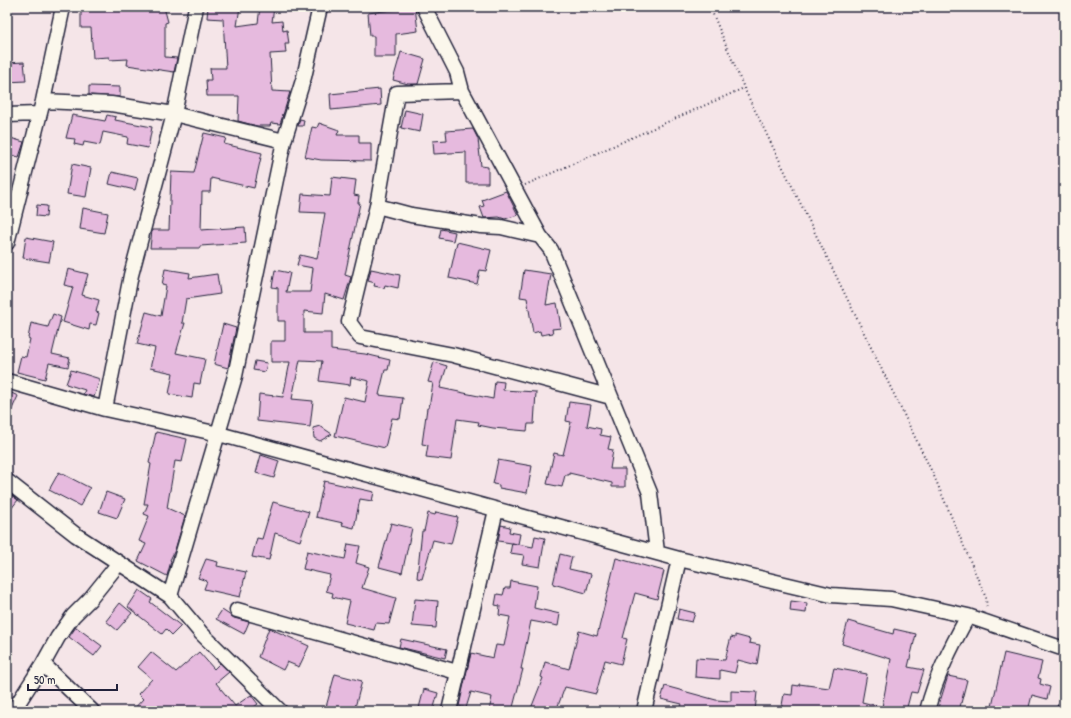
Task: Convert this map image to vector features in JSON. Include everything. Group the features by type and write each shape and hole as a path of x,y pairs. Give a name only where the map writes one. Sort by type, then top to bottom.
{"street":[{"path":"7,243 41,107 62,7"},
{"path":"105,408 131,275 174,114 196,7"},
{"path":"170,596 235,376 284,141 304,77 320,7"},
{"path":"424,7 457,72 462,91 540,236 551,250 650,493 657,552"},
{"path":"462,91 398,93 377,206 349,322 360,337 453,355 611,397"},
{"path":"7,115 41,107 111,104 174,114 284,141"},
{"path":"377,206 411,215 481,226 501,227 540,236"},
{"path":"7,381 105,408 219,434 496,510 679,558 831,595 891,599 968,616 1064,649"},
{"path":"7,481 70,530 170,596 201,633 280,711"},
{"path":"449,711 496,510"},
{"path":"644,711 679,558"},
{"path":"13,711 58,636 73,616 90,599 119,563"},
{"path":"237,610 458,672"},
{"path":"928,711 932,693 943,663 968,616"},
{"path":"42,664 92,711"}],"path":[{"path":"710,7 744,88 934,476 986,598 988,622"},
{"path":"515,189 744,88"}],"building":[{"path":"100,7 164,7 168,22 165,23 165,57 177,58 174,72 127,65 128,59 109,60 109,57 93,58 91,28 81,28 81,11 100,10"},
{"path":"208,7 240,7 237,26 258,23 260,7 274,7 272,22 282,21 283,31 287,30 289,44 285,44 286,53 270,54 272,91 290,92 280,124 271,123 270,126 257,126 238,121 239,96 207,96 206,80 211,80 210,68 226,68 223,19 207,18"},
{"path":"399,7 415,7 418,31 396,34 396,57 374,57 374,36 370,36 368,13 400,9"},
{"path":"401,52 425,59 418,84 408,84 393,80"},
{"path":"24,62 26,81 7,82 7,63"},
{"path":"89,86 120,87 120,97 89,95"},
{"path":"380,89 381,105 331,110 330,94"},
{"path":"405,110 423,114 420,132 401,128"},
{"path":"72,115 105,121 107,115 116,117 115,120 152,127 148,148 127,144 128,137 103,132 100,145 84,142 83,146 74,144 75,139 66,138"},
{"path":"300,119 304,120 303,126 298,126"},
{"path":"319,123 339,130 337,135 359,135 359,143 371,143 371,161 321,160 305,157 312,127 317,128"},
{"path":"473,129 478,139 481,166 488,167 488,183 466,183 466,152 434,154 433,141 447,140 446,131"},
{"path":"204,133 226,138 224,144 262,153 254,188 211,178 210,192 202,192 201,230 245,227 246,243 200,246 200,248 150,248 152,230 169,230 171,172 194,173"},
{"path":"7,137 24,142 19,157 7,154"},
{"path":"72,164 91,168 86,197 67,194"},
{"path":"112,172 138,178 135,190 109,184"},
{"path":"332,177 356,180 354,195 359,196 358,203 360,203 345,275 351,277 344,300 325,294 323,313 304,311 304,333 331,333 331,350 365,354 390,360 388,370 385,370 379,395 403,398 400,419 392,418 385,448 335,436 344,397 365,402 369,381 351,377 350,385 319,381 322,361 300,360 292,399 313,401 310,427 257,421 259,394 283,397 290,362 271,362 271,341 285,341 285,321 278,321 278,288 272,287 275,270 290,273 286,292 310,292 313,268 297,265 300,255 317,259 325,213 300,212 302,194 330,196"},
{"path":"506,191 518,215 505,219 499,217 484,218 480,207 484,206 482,200"},
{"path":"37,205 47,206 46,217 36,216"},
{"path":"83,208 108,213 104,233 80,229"},
{"path":"441,229 455,232 453,241 439,238"},
{"path":"26,237 53,242 49,262 23,258"},
{"path":"457,242 491,250 486,271 480,270 477,284 449,278"},
{"path":"68,269 88,274 82,295 99,300 96,312 99,313 96,325 90,324 89,330 63,322 73,287 64,285"},
{"path":"165,269 190,273 189,278 217,274 220,294 186,299 182,323 185,323 176,353 205,359 200,384 194,383 192,398 169,394 173,373 150,368 155,348 137,344 146,312 161,316 166,286 162,285"},
{"path":"371,269 400,275 398,288 385,285 384,288 374,286 375,283 368,281"},
{"path":"524,270 551,274 546,305 557,303 561,328 552,329 553,333 541,335 540,331 533,333 527,298 520,297"},
{"path":"53,314 61,317 52,354 70,358 68,367 49,363 45,379 17,372 21,356 26,357 30,339 28,338 31,323 48,327"},
{"path":"223,324 236,328 228,368 214,364"},
{"path":"255,361 267,363 265,372 253,370"},
{"path":"434,362 447,366 440,388 493,399 495,381 504,382 503,390 536,392 534,424 528,424 527,431 493,428 478,425 479,422 457,419 451,460 426,457 428,445 422,444 427,408 429,408 433,383 428,382"},
{"path":"71,370 100,379 94,397 83,394 85,390 66,384"},
{"path":"7,391 18,396 7,420"},
{"path":"569,402 591,405 587,426 601,429 600,435 611,437 608,449 613,450 610,469 625,469 625,487 612,487 612,483 569,473 569,475 565,475 562,487 547,484 554,453 563,455 571,422 566,421"},
{"path":"320,426 332,434 320,441 314,438 313,428"},
{"path":"156,432 187,439 182,462 175,461 167,508 185,516 175,550 170,560 167,576 138,561 146,544 139,541 149,516 144,514 148,504 144,504 151,464 149,463"},
{"path":"261,455 279,461 274,478 256,473"},
{"path":"498,460 532,466 527,493 499,488 499,485 493,484"},
{"path":"59,472 90,488 80,506 49,490"},
{"path":"324,481 374,492 372,501 360,499 354,528 342,525 343,523 316,517"},
{"path":"7,492 18,500 7,514"},
{"path":"106,492 125,499 117,518 99,512"},
{"path":"273,502 309,512 300,541 275,533 269,560 252,557 257,538 262,539"},
{"path":"436,512 458,517 451,544 433,540 422,579 417,578 422,531 424,531 428,513 435,515"},
{"path":"391,523 412,528 402,573 379,567"},
{"path":"501,525 510,527 509,532 520,534 518,544 498,541"},
{"path":"535,536 545,538 540,567 522,564 524,555 510,553 512,543 533,547"},
{"path":"348,544 360,546 356,563 369,567 362,588 396,598 389,624 376,623 374,630 345,623 350,601 332,597 333,593 326,591 330,575 303,569 307,551 345,559"},
{"path":"560,554 572,557 569,569 591,574 586,593 553,584"},
{"path":"616,558 664,571 657,599 635,593 623,638 627,639 621,664 605,660 596,694 565,687 556,711 530,711 543,678 541,677 545,662 569,669 579,631 597,636"},
{"path":"206,559 218,562 217,566 246,572 240,597 204,589 207,581 198,578"},
{"path":"511,581 537,586 534,608 560,614 558,626 531,621 521,669 523,669 512,711 489,711 492,697 471,692 466,708 459,706 471,653 493,658 496,645 504,646 510,617 499,615 500,606 495,605 497,594 503,595 505,588 510,588"},
{"path":"139,590 152,599 150,602 181,626 172,635 166,629 162,634 128,607"},
{"path":"415,599 438,601 436,628 412,626"},
{"path":"791,601 807,603 806,613 790,611"},
{"path":"120,603 132,613 117,630 106,621"},
{"path":"679,609 695,613 692,622 677,619"},
{"path":"222,610 234,618 249,622 244,634 216,619"},
{"path":"848,621 893,634 894,629 916,634 908,667 924,670 917,693 911,692 906,711 781,711 784,694 792,695 793,685 799,686 799,684 829,688 834,668 867,674 862,702 882,707 891,659 842,644"},
{"path":"76,627 102,646 94,656 69,637"},
{"path":"269,628 309,646 299,667 287,662 283,670 258,657"},
{"path":"735,635 750,639 749,643 760,645 757,665 738,660 735,673 720,670 720,679 695,677 696,658 725,660 731,637 735,638"},
{"path":"401,639 447,649 445,658 399,647"},
{"path":"151,652 176,672 199,652 214,669 220,663 229,672 216,683 235,706 251,695 258,704 249,711 132,711 143,699 138,694 152,679 138,667"},
{"path":"1004,653 1042,662 1038,678 1041,679 1040,684 1050,687 1047,699 1032,695 1028,711 991,711"},
{"path":"335,674 362,681 354,711 340,711 326,707"},
{"path":"948,676 967,680 959,711 937,711"},
{"path":"665,686 716,700 731,701 731,691 757,692 755,711 679,711 682,704 661,699"},
{"path":"424,689 438,693 433,711 419,708"}]}
